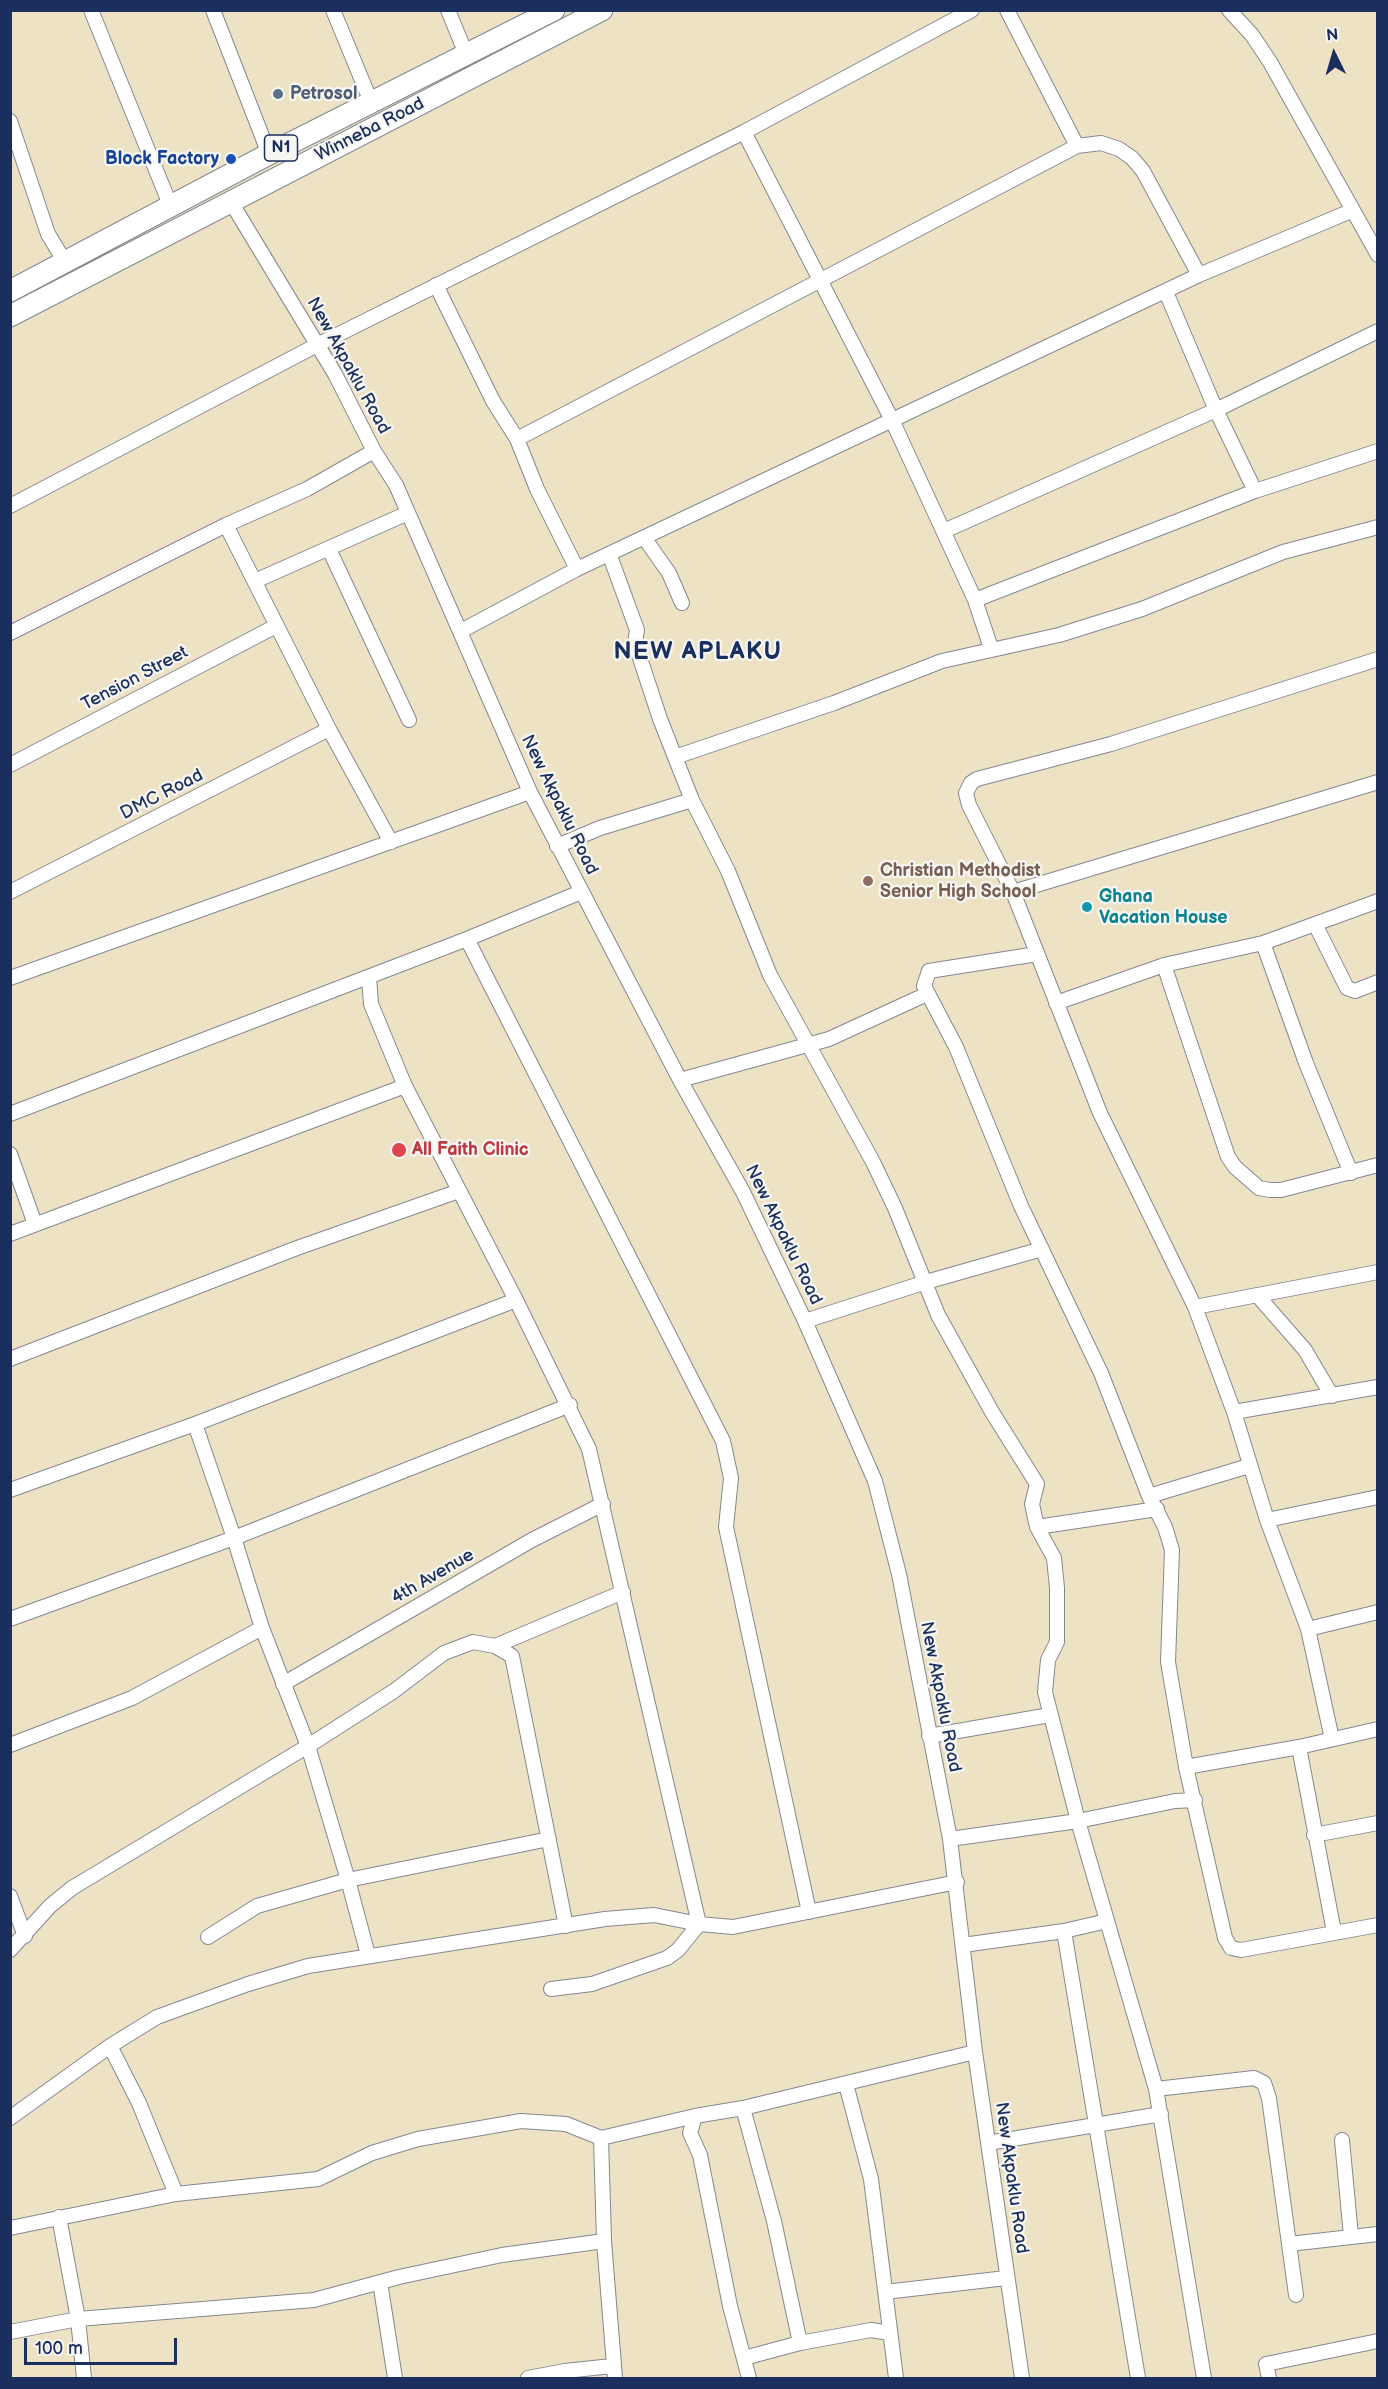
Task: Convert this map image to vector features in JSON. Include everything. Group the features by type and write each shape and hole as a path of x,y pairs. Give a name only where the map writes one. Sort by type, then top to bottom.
{"highway":[{"name":"Winneba Road","path":"10,291 269,154 555,10"},
{"name":"Winneba Road","path":"10,316 602,10"}],"street":[{"path":"91,10 171,207"},
{"path":"213,10 269,154"},
{"path":"333,10 371,102"},
{"path":"448,10 466,54"},
{"path":"10,506 317,345 744,132 972,10"},
{"path":"1007,10 1077,146"},
{"path":"1229,10 1252,35 1270,62 1377,255"},
{"path":"10,121 48,234 65,262"},
{"path":"744,132 892,420 975,600 991,648"},
{"path":"517,439 1077,146 1101,144 1119,149 1132,158 1143,171 1199,275"},
{"name":"New Akpaklu Road","path":"231,202 317,345 374,451 396,485 530,792 680,1080 725,1156 805,1321 875,1481 896,1555 950,1839 957,1882 975,2052 1022,2379"},
{"path":"461,631 577,569 610,556 1199,275 1351,210"},
{"path":"436,285 493,401 517,439 537,489 577,569"},
{"path":"1166,292 1216,410 1255,491"},
{"path":"944,531 1216,410 1377,331"},
{"path":"10,633 226,525 307,489 374,451"},
{"path":"975,600 1255,491 1377,451"},
{"path":"255,581 408,513"},
{"path":"226,525 329,729 391,842"},
{"path":"675,757 834,703 942,661 991,648 1059,635 1142,609 1283,552 1377,527"},
{"path":"645,539 669,573 682,603"},
{"path":"329,549 409,720"},
{"path":"610,556 637,630 635,644 675,757 692,800 728,871 770,975 873,1162 926,1282 938,1315 992,1412 1037,1484 1032,1504 1037,1527 1054,1558 1057,1588 1057,1642 1048,1659 1045,1683 1050,1715 1078,1821 1156,2090 1204,2379"},
{"name":"Tension Street","path":"10,765 276,626"},
{"path":"1332,1739 1308,1629 1267,1520 1234,1412 1195,1307 1116,1148 1013,892 969,805 967,787 977,779 1111,744 1377,659"},
{"name":"DMC Road","path":"10,892 329,729"},
{"path":"1013,892 1377,782"},
{"path":"10,978 247,891 530,792"},
{"path":"557,846 600,828 692,800"},
{"path":"10,1114 467,939 581,892"},
{"path":"1056,1003 1164,965 1263,942 1377,901"},
{"path":"1315,924 1347,988 1355,991 1377,982"},
{"path":"467,939 723,1441 731,1478 726,1527 809,1912"},
{"path":"1263,942 1306,1063 1351,1173"},
{"path":"1037,954 929,971 924,986 956,1047 1005,1168 1101,1373 1172,1550 1168,1662 1186,1767 1225,1938 1231,1948 1241,1950 1377,1925"},
{"path":"1164,965 1228,1157 1235,1167 1259,1188 1281,1190 1377,1165"},
{"path":"369,977 371,1004 405,1086 570,1406 589,1449 699,1924"},
{"path":"680,1080 829,1039 927,994"},
{"path":"10,1234 405,1086"},
{"path":"10,1154 35,1224"},
{"path":"10,1359 297,1248 459,1191"},
{"path":"805,1321 926,1282 1042,1250"},
{"path":"1195,1307 1377,1272"},
{"path":"1257,1295 1305,1350 1332,1396"},
{"path":"10,1491 195,1424 516,1300"},
{"path":"1234,1412 1377,1386"},
{"path":"10,1619 234,1538 570,1406"},
{"path":"195,1424 262,1628 308,1746 368,1955"},
{"path":"1149,1496 1249,1466"},
{"path":"1267,1520 1377,1497"},
{"name":"4th Avenue","path":"283,1684 532,1540 603,1504"},
{"path":"1037,1527 1157,1509"},
{"path":"495,1646 623,1592"},
{"path":"1308,1629 1377,1612"},
{"path":"10,1745 132,1698 262,1628"},
{"path":"10,1950 50,1906 72,1888 308,1746 394,1691 444,1653 473,1642 495,1646 512,1656 566,1926"},
{"path":"929,1736 1050,1715"},
{"path":"1186,1767 1299,1747 1377,1729"},
{"path":"1299,1747 1334,1932"},
{"path":"950,1839 1078,1821 1175,1801 1195,1800"},
{"path":"1314,1835 1377,1823"},
{"path":"208,1936 257,1906 348,1880 549,1839"},
{"path":"10,2118 110,2046 157,2017 248,1984 308,1966 368,1955 654,1915 699,1924 733,1927 957,1882"},
{"path":"10,1896 25,1936"},
{"path":"963,1945 1064,1931 1107,1921"},
{"path":"551,1989 592,1983 667,1958 678,1950 699,1924"},
{"path":"1064,1931 1138,2379"},
{"path":"110,2046 139,2103 176,2194"},
{"path":"10,2228 176,2194 318,2179 372,2153 418,2139 521,2121 566,2124 601,2138 695,2116 743,2108 975,2052"},
{"path":"1156,2090 1254,2078 1264,2083 1269,2098 1296,2295"},
{"path":"846,2084 871,2179 896,2379"},
{"path":"743,2108 774,2221 800,2343"},
{"path":"988,2142 1161,2114"},
{"path":"695,2116 690,2133 700,2154 729,2306 749,2379"},
{"path":"528,2379 565,2371 613,2372 604,2241 601,2138"},
{"path":"1342,2140 1351,2236"},
{"path":"59,2217 78,2319 84,2379"},
{"path":"1289,2244 1377,2234"},
{"path":"10,2332 78,2319 314,2300 380,2282 502,2255 604,2241"},
{"path":"885,2292 1006,2277"},
{"path":"380,2282 395,2379"},
{"path":"744,2358 800,2343 871,2330 890,2333"},
{"path":"1269,2379 1266,2364 1377,2342"}],"place":[{"name":"Petrosol","path":"278,94"},
{"name":"Block Factory","path":"231,159"},
{"name":"Christian Methodist Senior High School","path":"868,881"},
{"name":"Ghana Vacation House","path":"1087,907"},
{"name":"All Faith Clinic","path":"399,1150"}],"district":[{"name":"NEW APLAKU","path":"698,653"}]}
